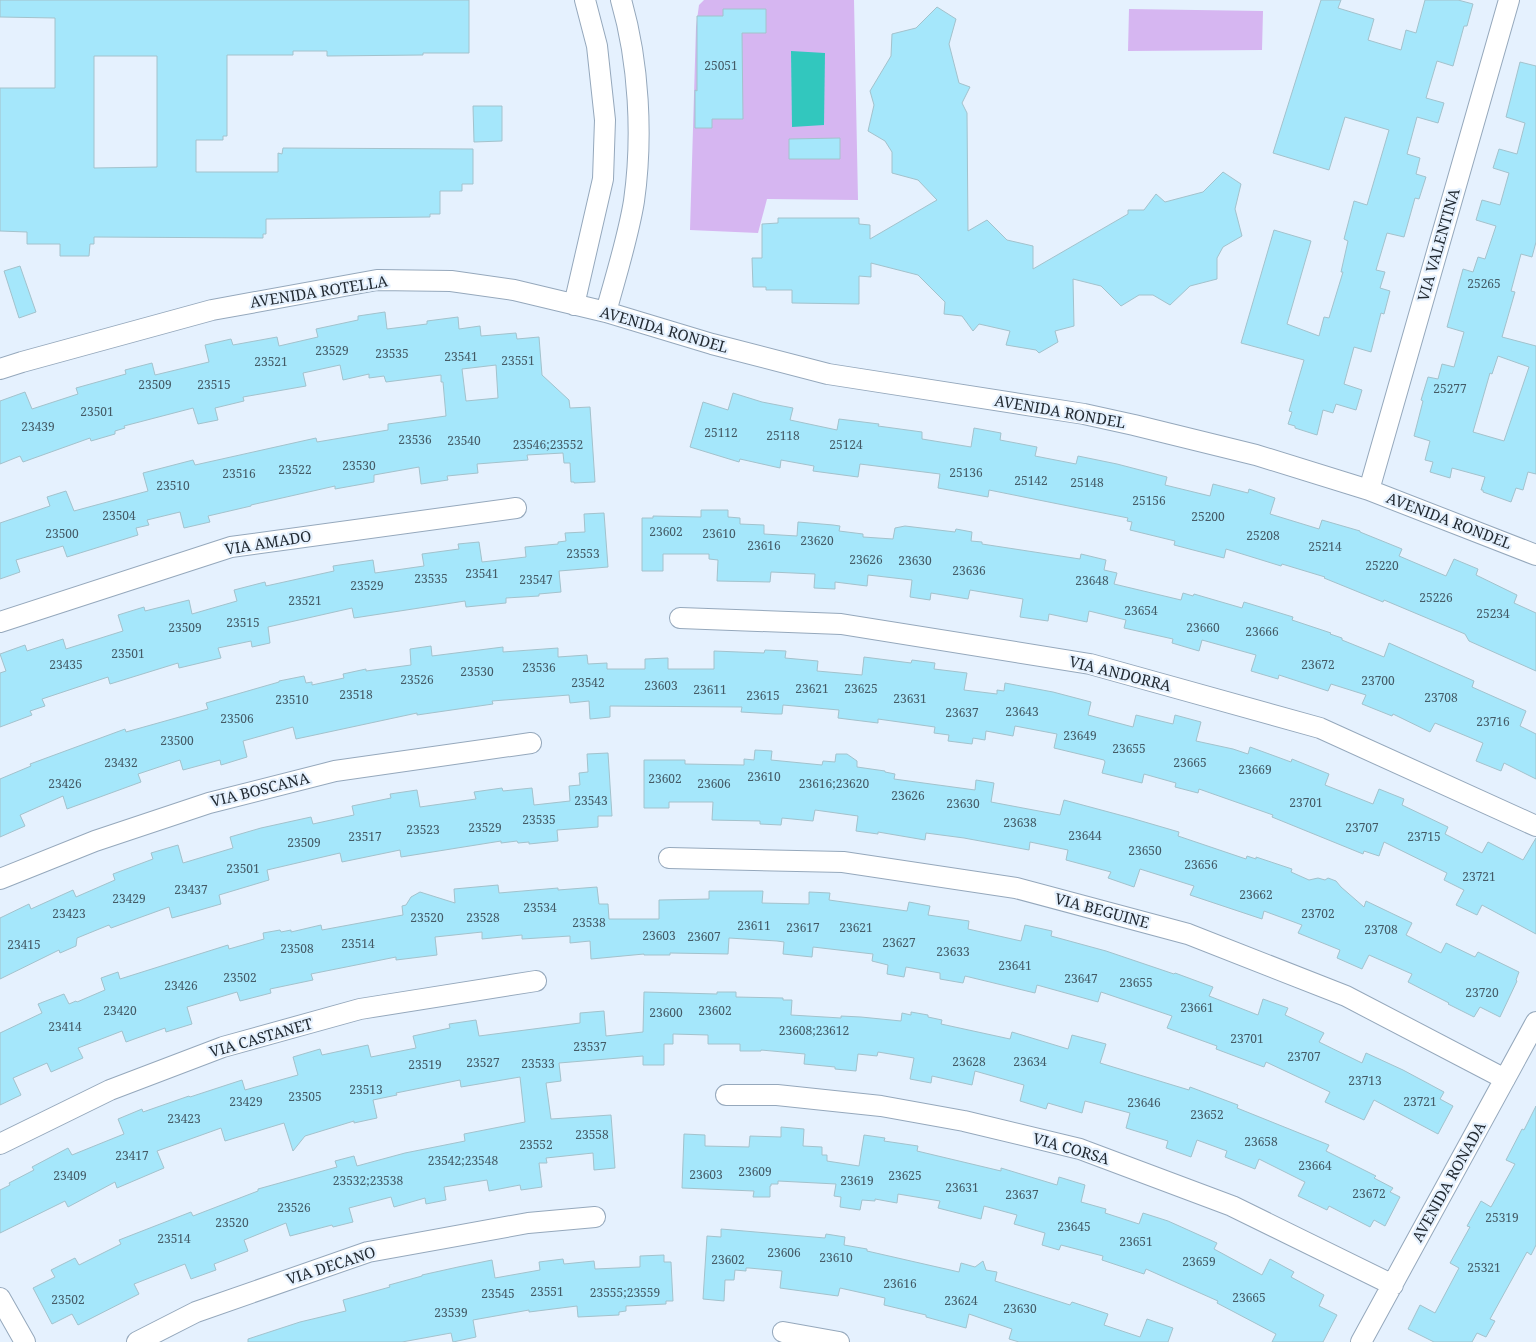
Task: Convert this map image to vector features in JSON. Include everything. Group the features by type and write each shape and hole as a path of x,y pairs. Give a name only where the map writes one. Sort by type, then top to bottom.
{"street":[{"path":"574,305 603,179 605,120 597,46 585,0"},
{"path":"606,312 634,201 638,149 637,86 628,23 621,0"},
{"name":"VIA VALENTINA","path":"1369,490 1509,0"},
{"name":"AVENIDA ROTELLA","path":"0,369 212,310 377,280 451,281 514,290 574,305"},
{"name":"AVENIDA RONDEL","path":"574,305 606,312 712,344 828,374 1084,414 1134,424 1256,455 1369,490 1536,555"},
{"name":"VIA AMADO","path":"0,622 231,548 516,508"},
{"name":"VIA ANDORRA","path":"680,618 841,624 1090,664 1320,728 1536,826"},
{"name":"VIA BOSCANA","path":"0,879 95,841 209,803 335,771 531,743"},
{"name":"VIA BEGUINE","path":"670,858 843,862 1026,890 1188,934 1346,996 1505,1079"},
{"name":"VIA CASTANET","path":"0,1144 110,1090 223,1047 360,1009 536,981"},
{"name":"AVENIDA RONADA","path":"1361,1342 1536,1022"},
{"name":"VIA CORSA","path":"726,1095 777,1095 881,1106 964,1121 1080,1149 1232,1206 1393,1284"},
{"name":"VIA DECANO","path":"137,1342 196,1312 368,1252 528,1223 595,1218"},
{"path":"0,1298 25,1342"},
{"path":"783,1332 839,1342"}],"shaded area":[{"path":"704,0 854,0 858,200 767,199 758,233 690,230 696,27 699,5"},
{"path":"1129,9 1263,11 1262,50 1128,51"},
{"path":"791,51 825,53 824,125 792,127"}],"building":[{"path":"0,0 469,0 469,53 327,56 327,51 293,51 293,55 227,55 227,136 223,136 223,140 196,140 196,172 278,172 278,153 282,154 283,148 473,149 473,184 462,184 462,191 440,191 440,214 430,214 430,217 266,219 266,234 263,234 263,238 94,237 94,244 90,244 89,256 60,256 60,244 27,244 27,232 0,231 0,88 55,88 55,18 0,17","holes":["94,56 157,56 157,167 94,168"]},
{"path":"1321,0 1341,0 1338,8 1374,19 1368,40 1401,50 1406,30 1416,33 1425,0 1458,0 1473,4 1467,26 1464,26 1453,66 1437,61 1426,98 1444,103 1438,123 1417,117 1407,154 1420,158 1416,174 1426,177 1419,199 1415,198 1404,237 1387,233 1376,270 1385,272 1380,288 1390,291 1384,314 1381,313 1371,352 1354,347 1344,384 1362,390 1356,410 1336,404 1333,413 1323,410 1317,435 1288,424 1292,412 1289,411 1304,360 1241,343 1274,230 1311,241 1287,324 1319,336 1324,317 1329,318 1343,272 1341,272 1348,241 1344,239 1354,201 1367,205 1389,130 1345,117 1329,170 1273,153"},
{"path":"937,7 956,19 949,44 959,83 970,87 962,103 967,113 968,231 987,220 1007,240 1033,246 1033,269 1128,214 1128,210 1144,210 1156,194 1165,202 1203,192 1223,172 1241,184 1235,209 1242,236 1223,247 1217,258 1217,279 1190,286 1170,305 1153,295 1139,295 1121,306 1101,286 1073,279 1074,326 1055,331 1058,342 1039,353 1036,350 1006,345 1010,331 979,324 973,331 962,316 944,314 945,302 918,275 871,263 871,277 859,276 859,304 792,303 792,290 766,290 766,287 753,287 752,258 762,258 762,224 778,223 778,218 859,218 859,224 870,225 870,239 937,200 918,180 892,173 892,152 885,141 868,131 874,105 870,91 891,56 892,34 916,28"},
{"path":"723,9 766,9 766,33 742,33 743,119 712,119 712,128 695,128 697,16 723,16"},
{"path":"1520,62 1536,66 1536,242 1532,257 1521,254 1511,291 1515,292 1502,337 1536,346 1536,474 1528,472 1523,490 1516,488 1511,502 1483,492 1481,490 1485,477 1452,468 1450,478 1430,472 1433,462 1425,460 1430,441 1414,436 1423,401 1421,400 1428,377 1438,379 1442,364 1454,367 1464,332 1447,327 1463,269 1473,272 1478,257 1485,259 1496,226 1476,220 1482,200 1500,205 1509,173 1493,168 1499,149 1517,154 1525,123 1506,117","holes":["1498,356 1529,367 1504,441 1473,432 1490,373 1492,374"]},
{"path":"473,106 502,106 502,141 474,142"},
{"path":"840,138 840,159 789,159 789,139"},
{"path":"20,266 36,312 19,318 4,271"},
{"path":"385,312 387,329 427,324 427,321 458,317 459,329 480,326 481,336 516,333 517,339 539,337 542,375 569,400 570,408 590,407 595,482 571,482 570,463 564,463 563,453 527,455 528,460 477,464 478,473 447,476 448,480 421,484 419,467 374,475 374,482 335,489 335,486 208,516 210,522 184,528 180,512 147,520 149,525 136,528 138,535 67,557 63,546 16,560 20,572 0,579 0,523 50,506 47,497 66,491 74,511 148,491 143,473 193,460 195,465 316,438 317,442 388,430 388,424 446,416 441,375 386,382 384,376 369,378 369,374 343,380 340,365 303,373 306,386 243,397 244,401 215,408 218,420 198,424 193,408 124,426 125,428 115,431 115,434 91,441 90,438 23,462 20,456 0,464 0,401 25,392 32,409 78,394 76,388 126,374 125,370 152,363 155,375 209,362 205,345 231,339 233,345 277,337 279,346 318,337 316,329 358,320 358,316","holes":["496,365 498,398 466,401 462,369"]},
{"path":"733,393 762,402 793,408 790,420 837,430 839,419 879,424 878,426 922,432 922,439 971,447 974,428 1001,433 1000,440 1037,447 1035,456 1076,464 1078,456 1117,464 1167,477 1165,485 1210,496 1213,484 1248,493 1249,489 1275,498 1270,514 1319,529 1322,520 1360,531 1402,549 1399,556 1446,576 1454,559 1478,569 1476,575 1517,595 1514,603 1536,613 1536,671 1469,641 1465,634 1325,577 1226,549 1224,558 1174,545 1175,541 1130,530 1132,522 1127,521 1128,518 989,490 988,497 938,488 940,474 860,464 858,477 813,471 814,466 781,460 780,468 740,459 739,462 690,447 703,402 728,410"},
{"path":"701,510 728,510 728,517 740,518 740,524 764,525 764,534 797,536 798,522 840,526 839,531 863,534 863,537 893,539 895,528 905,526 955,532 956,529 972,532 971,541 982,542 982,544 1080,559 1081,554 1106,560 1104,570 1117,573 1114,584 1181,600 1183,593 1193,596 1194,594 1242,608 1244,602 1293,617 1292,620 1331,633 1342,638 1342,640 1384,657 1389,643 1474,681 1472,687 1526,711 1520,726 1536,734 1536,779 1504,763 1501,771 1476,761 1483,743 1435,723 1430,732 1393,714 1392,716 1362,704 1366,695 1331,684 1328,691 1279,675 1278,679 1251,671 1256,655 1202,640 1199,651 1172,643 1173,639 1124,628 1126,620 1089,611 1087,622 1049,614 1048,621 1020,617 1023,599 970,590 968,599 931,593 930,600 910,597 912,580 868,575 867,586 835,582 835,589 814,588 815,574 771,572 770,582 717,581 718,560 709,559 709,554 663,554 663,571 642,571 642,518 653,518 653,516 701,517"},
{"path":"604,513 608,567 559,571 561,592 539,594 539,596 506,598 506,603 466,607 465,601 354,618 352,608 268,627 270,643 252,647 251,641 218,648 221,658 179,668 178,663 110,684 108,677 42,699 45,706 30,711 32,715 0,727 0,673 6,671 0,654 25,645 27,651 63,639 66,649 123,631 118,615 144,607 145,611 189,600 192,614 237,601 234,590 265,582 266,586 334,571 333,566 373,560 375,573 424,566 422,554 459,549 458,544 479,542 482,562 526,557 525,547 558,544 558,542 566,541 565,533 585,532 584,514"},
{"path":"431,646 432,656 503,647 503,652 558,648 558,657 587,655 588,664 607,663 607,669 645,669 645,659 668,658 668,669 714,669 714,651 764,653 765,650 786,651 785,658 818,661 817,671 862,675 864,657 911,663 912,660 935,663 934,669 967,673 964,690 997,694 997,690 1004,691 1005,683 1053,692 1091,702 1088,715 1133,727 1136,715 1173,724 1175,715 1201,722 1196,741 1248,754 1250,747 1291,762 1292,759 1329,774 1325,785 1373,804 1379,789 1404,799 1402,805 1448,827 1445,834 1482,853 1488,842 1523,860 1536,838 1536,934 1482,905 1477,915 1456,905 1464,890 1444,880 1447,873 1384,842 1379,856 1364,851 1363,854 1272,817 1273,815 1199,789 1198,793 1175,787 1176,783 1144,774 1142,783 1102,773 1104,760 1054,748 1057,734 1015,726 1013,736 986,731 985,740 973,738 972,744 948,741 949,735 934,733 935,727 878,719 878,723 838,718 839,710 783,705 782,714 741,712 742,707 610,706 610,717 590,719 589,701 570,703 569,695 492,701 493,704 417,715 417,713 296,739 293,727 243,741 247,757 221,765 220,760 183,770 180,760 138,774 141,782 67,809 63,796 20,815 25,826 0,837 0,779 31,766 30,764 125,729 126,732 208,709 206,703 279,681 304,676 306,683 312,682 312,685 344,678 343,674 366,669 366,671 411,665 410,649"},
{"path":"755,750 772,751 771,760 822,765 823,761 835,762 836,754 847,754 857,761 857,767 895,774 894,779 975,790 976,780 994,783 991,802 1060,815 1064,800 1179,832 1178,836 1246,859 1247,856 1256,859 1256,857 1292,869 1291,872 1309,880 1318,878 1325,880 1328,878 1336,881 1364,907 1366,901 1412,923 1406,935 1441,953 1446,943 1475,957 1478,952 1519,972 1517,981 1500,1017 1480,1007 1474,1017 1408,982 1412,974 1369,955 1362,969 1337,958 1340,950 1298,933 1302,925 1264,911 1262,919 1190,895 1194,886 1140,869 1134,887 1108,878 1111,872 1066,860 1068,850 1030,842 1029,850 926,833 925,840 878,832 878,834 856,831 858,816 815,810 813,821 782,818 781,825 760,824 760,821 712,820 713,802 669,802 669,808 644,808 644,760 685,760 685,764 744,765 744,759 754,760"},
{"path":"608,753 612,816 598,816 598,827 557,830 558,841 529,844 529,842 518,843 517,841 501,843 501,841 401,857 400,850 342,862 340,853 267,870 269,880 219,895 221,904 172,918 169,907 111,928 109,925 77,938 76,946 60,953 59,950 0,979 0,918 29,904 31,909 73,890 76,897 115,880 113,874 153,859 151,853 178,845 183,863 233,848 230,837 311,817 313,824 354,815 352,806 391,798 390,794 417,790 420,807 476,799 474,792 502,788 503,791 532,788 534,805 570,801 569,786 580,785 579,773 588,772 587,754"},
{"path":"498,885 499,893 597,887 599,904 608,904 609,919 659,919 659,900 709,899 709,891 763,891 762,903 809,904 809,892 830,893 829,900 907,911 909,902 930,906 928,915 969,921 968,929 1021,941 1025,925 1052,931 1051,936 1106,951 1213,987 1209,996 1258,1015 1263,999 1288,1008 1285,1015 1324,1033 1319,1042 1362,1063 1366,1053 1403,1070 1444,1092 1440,1099 1453,1106 1438,1134 1374,1100 1364,1120 1325,1102 1330,1092 1266,1062 1264,1067 1216,1049 1217,1046 1167,1028 1172,1016 1101,992 1098,1002 1037,985 1035,993 965,976 963,983 940,979 940,973 906,967 904,977 887,974 888,965 872,961 873,954 813,947 812,957 783,954 784,942 777,941 729,938 728,954 670,953 670,955 644,954 591,959 590,941 570,943 570,936 522,939 522,935 482,939 482,932 435,937 437,955 396,960 396,957 311,974 313,980 270,989 271,993 240,1001 237,992 187,1007 192,1024 166,1032 165,1028 126,1042 122,1031 78,1048 83,1058 51,1072 47,1063 13,1078 21,1095 0,1105 0,1033 42,1013 38,1004 64,994 69,1004 77,1002 105,990 101,978 118,972 120,979 228,945 229,949 264,939 263,933 280,930 281,932 291,930 291,932 321,925 322,930 403,915 402,906 406,905 411,897 420,892 455,903 454,889"},
{"path":"644,992 717,994 717,992 736,992 736,997 783,998 783,1000 792,1000 791,1015 841,1018 841,1016 861,1017 901,1021 902,1013 911,1015 911,1012 942,1020 941,1024 1010,1039 1012,1032 1068,1049 1072,1035 1106,1044 1100,1063 1189,1090 1190,1087 1238,1105 1237,1108 1329,1145 1326,1151 1376,1176 1374,1178 1393,1188 1390,1192 1400,1197 1385,1226 1374,1220 1370,1227 1329,1206 1327,1210 1298,1196 1305,1182 1259,1159 1255,1169 1225,1157 1227,1151 1197,1140 1191,1157 1166,1148 1168,1141 1126,1128 1130,1113 1085,1101 1082,1113 1048,1103 1046,1109 1020,1101 1024,1085 975,1071 972,1085 932,1076 931,1083 910,1079 914,1058 878,1052 877,1056 858,1054 856,1071 835,1069 835,1067 804,1064 805,1054 761,1050 740,1051 740,1044 708,1044 708,1035 673,1034 673,1044 664,1044 664,1065 643,1065 643,1056 559,1063 561,1081 546,1083 551,1119 611,1115 615,1168 594,1170 593,1153 546,1158 547,1163 539,1163 542,1187 521,1190 520,1185 489,1191 487,1180 444,1187 446,1200 426,1204 425,1198 394,1207 391,1197 349,1208 353,1222 333,1227 332,1225 290,1236 286,1223 244,1240 248,1251 214,1264 216,1270 191,1279 185,1264 134,1284 139,1294 78,1325 72,1314 52,1324 33,1288 55,1277 51,1270 75,1258 79,1265 121,1244 119,1240 191,1212 193,1216 258,1191 258,1189 337,1167 335,1161 354,1156 357,1166 405,1153 465,1141 464,1134 525,1122 520,1077 461,1087 460,1080 396,1093 397,1095 373,1100 377,1118 354,1123 354,1121 305,1136 293,1151 284,1123 225,1141 221,1128 157,1151 164,1168 117,1188 115,1182 68,1207 65,1201 0,1233 0,1190 34,1170 32,1167 68,1148 72,1155 124,1134 118,1119 142,1109 143,1112 242,1080 245,1090 298,1075 293,1057 320,1049 322,1055 368,1045 371,1057 416,1048 413,1036 450,1028 449,1024 476,1020 479,1036 580,1023 580,1013 604,1011 606,1036 643,1032"},
{"path":"1536,1106 1536,1245 1531,1255 1527,1252 1490,1319 1495,1321 1486,1337 1477,1333 1472,1342 1434,1342 1408,1329 1420,1305 1435,1313 1459,1268 1450,1263 1470,1227 1467,1226 1481,1201 1491,1207 1515,1164 1506,1160"},
{"path":"781,1127 804,1129 803,1146 822,1147 822,1155 827,1155 827,1161 859,1166 864,1135 885,1138 884,1141 918,1146 917,1151 1001,1171 1001,1168 1057,1185 1059,1177 1085,1185 1081,1202 1106,1209 1105,1213 1139,1224 1143,1213 1168,1221 1217,1243 1214,1249 1262,1275 1270,1259 1294,1272 1291,1277 1324,1295 1319,1306 1337,1315 1323,1342 1272,1342 1276,1334 1217,1303 1218,1301 1146,1269 1144,1274 1102,1260 1103,1256 1061,1245 1059,1250 1042,1245 1045,1233 1014,1224 1017,1215 984,1206 981,1219 938,1208 940,1201 898,1194 897,1203 875,1199 875,1201 862,1200 860,1210 840,1207 841,1197 834,1196 836,1184 778,1181 778,1184 771,1184 770,1186 770,1197 753,1197 754,1191 682,1188 684,1134 705,1135 705,1146 749,1147 750,1136 781,1137"},
{"path":"721,1229 825,1238 826,1234 845,1237 844,1245 959,1272 961,1263 975,1267 983,1261 986,1270 997,1272 995,1281 1070,1305 1072,1302 1108,1314 1104,1325 1140,1337 1147,1319 1173,1328 1168,1342 1019,1342 1009,1339 1012,1329 969,1314 966,1328 926,1317 926,1315 884,1305 885,1298 840,1288 838,1296 780,1288 782,1271 749,1268 746,1268 746,1271 735,1270 734,1280 725,1280 724,1301 703,1299 707,1236 721,1237"},
{"path":"664,1255 664,1262 671,1262 673,1301 666,1301 666,1304 626,1306 626,1311 619,1312 619,1315 578,1317 577,1306 529,1312 529,1310 473,1320 476,1337 453,1342 451,1333 402,1342 248,1342 248,1339 300,1322 346,1311 343,1300 390,1287 389,1285 422,1275 458,1267 492,1260 495,1278 540,1270 539,1262 563,1259 564,1264 594,1261 595,1269 640,1267 640,1256"}]}
